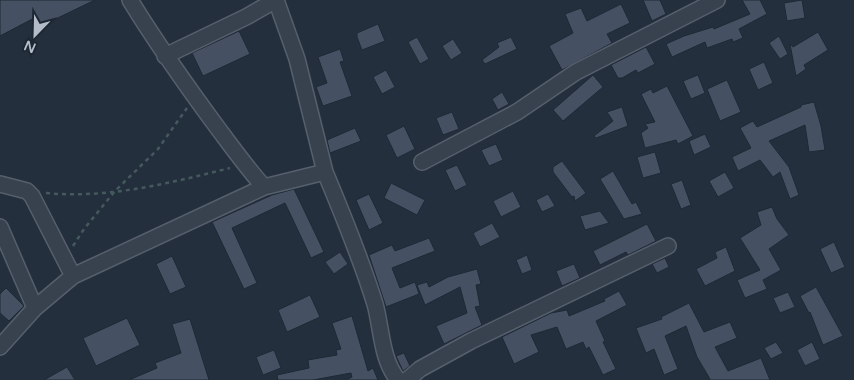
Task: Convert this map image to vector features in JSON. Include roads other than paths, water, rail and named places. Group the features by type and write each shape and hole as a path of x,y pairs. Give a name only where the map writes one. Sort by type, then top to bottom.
{"street":[{"path":"130,0 165,56 244,164 264,187"},
{"path":"165,56 246,17 276,0 297,60 324,172 364,269 384,343 385,358 390,370 398,380"},
{"path":"422,162 517,112 576,72 649,33 717,0"},
{"path":"0,347 70,271 264,187 324,172"},
{"path":"0,184 17,187 27,191 32,196 70,271"},
{"path":"0,227 35,308"},
{"path":"408,380 420,369 471,342 668,246"}]}
